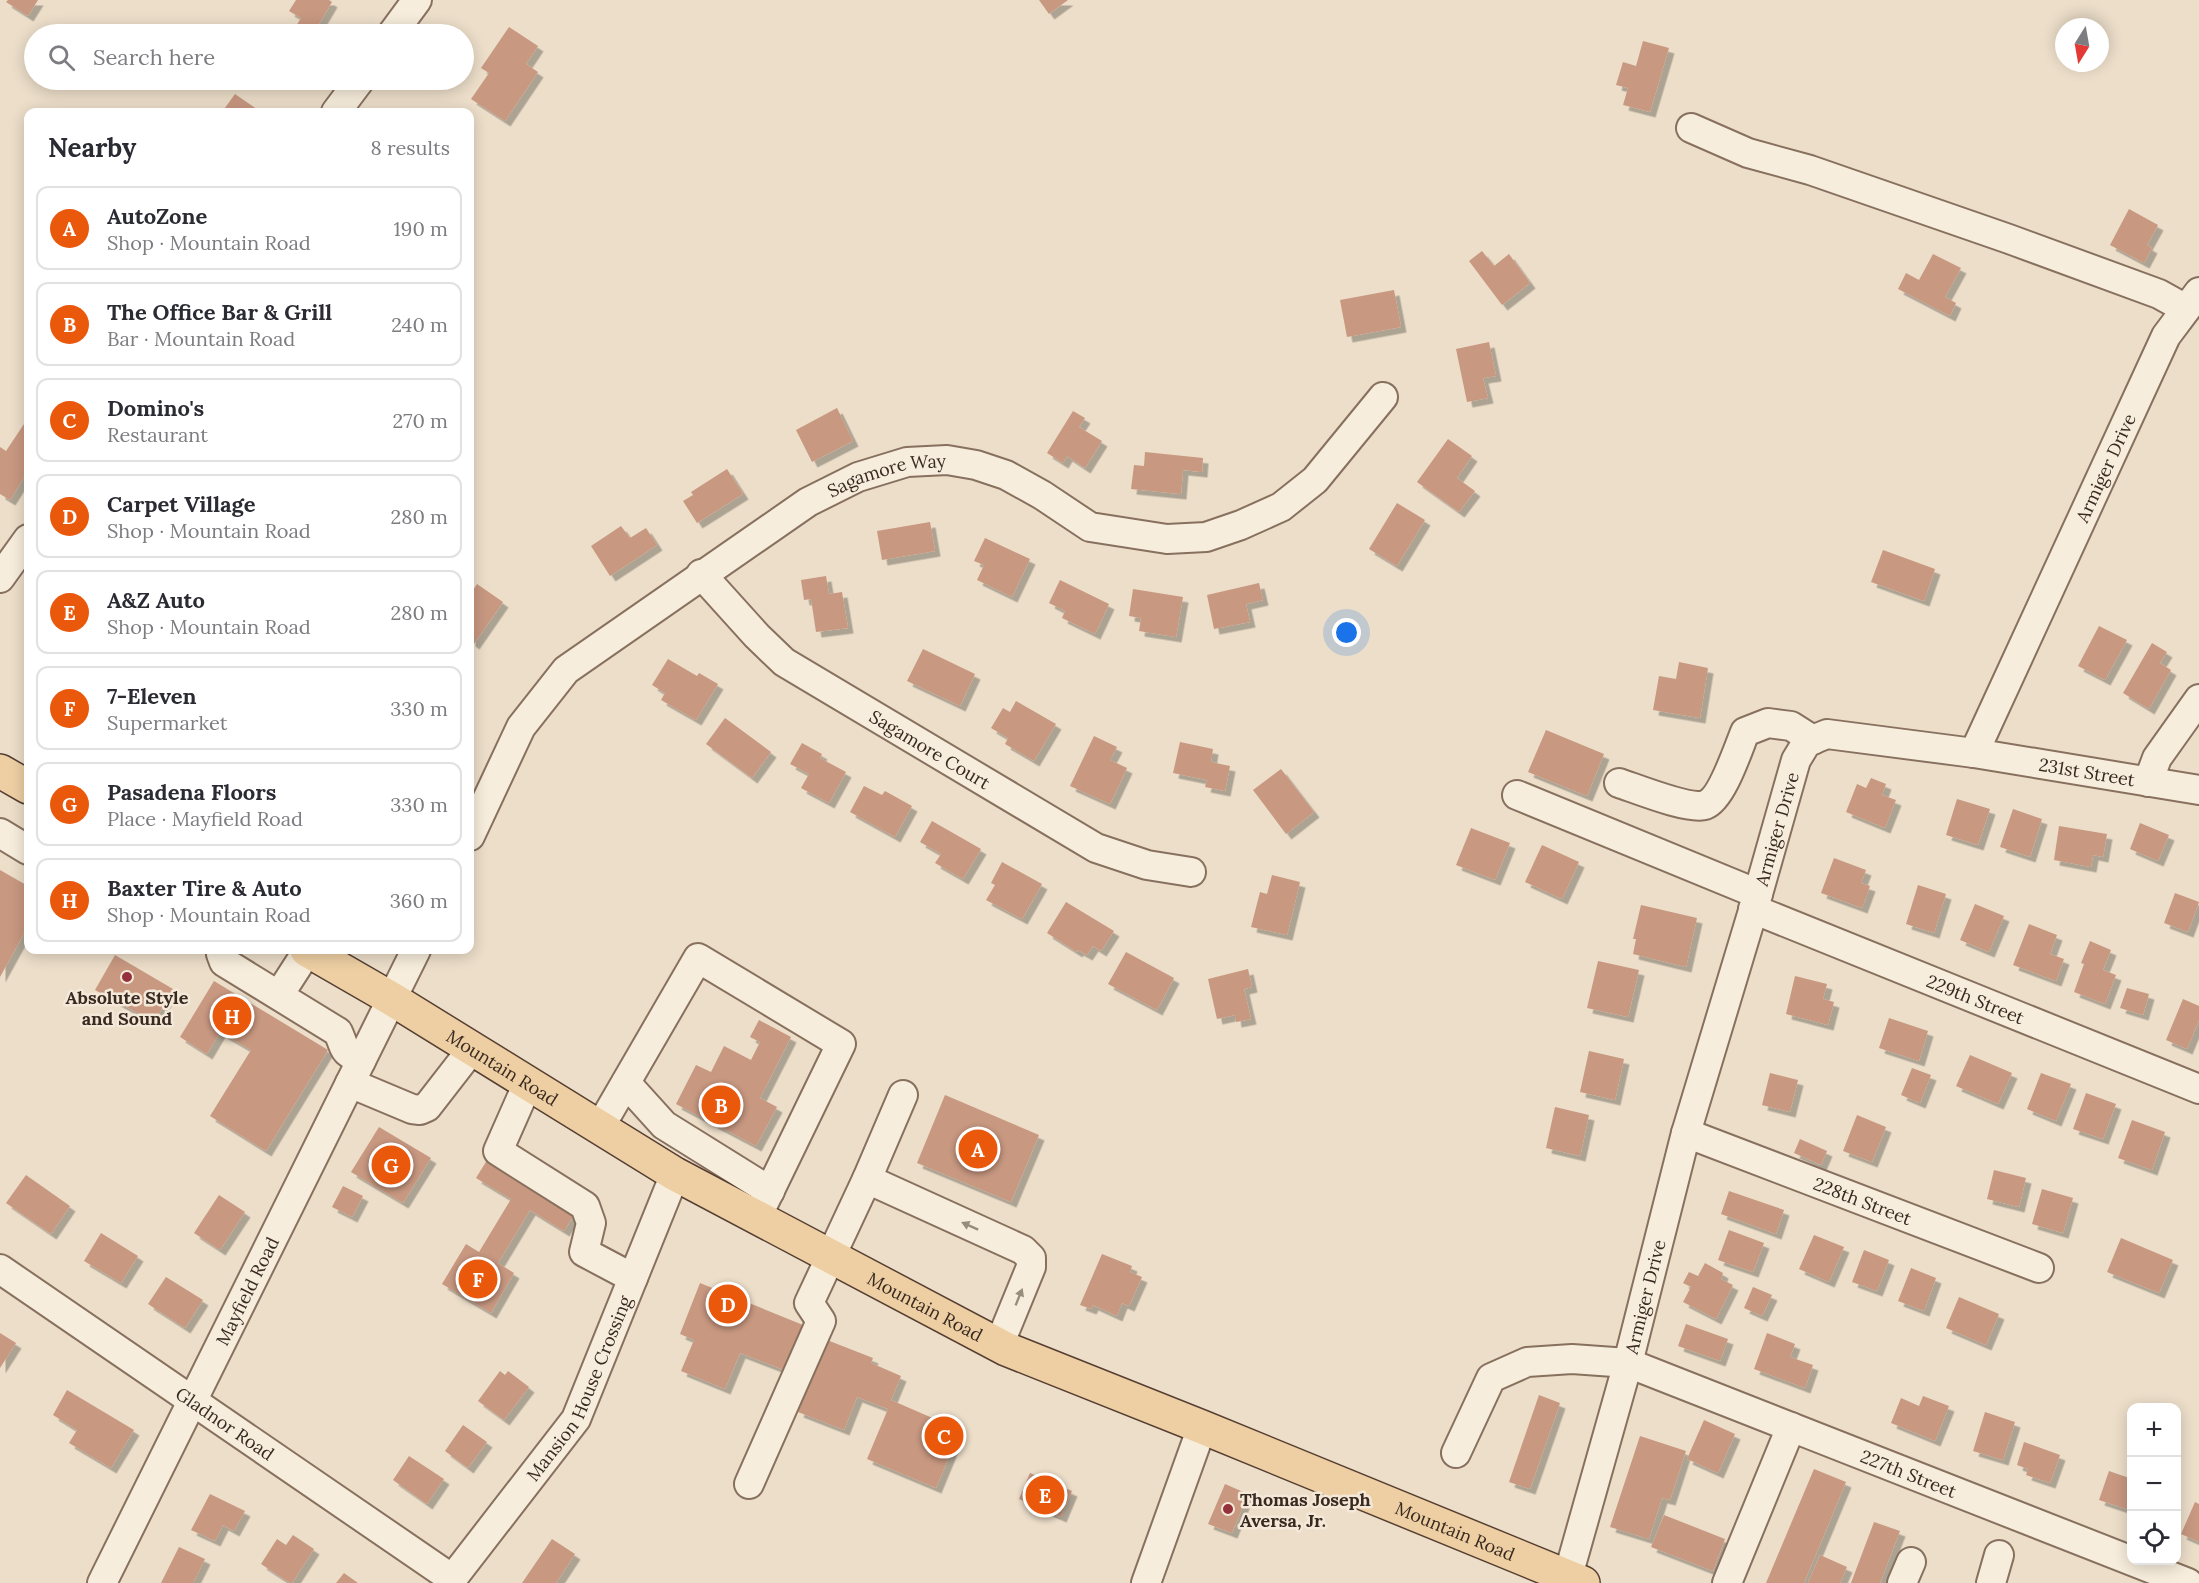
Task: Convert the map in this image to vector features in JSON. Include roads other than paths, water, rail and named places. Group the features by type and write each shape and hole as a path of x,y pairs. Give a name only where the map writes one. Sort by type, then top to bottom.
{"main road":[{"path":"0,771 24,785"},
{"name":"Mountain Road","path":"314,954 392,999 675,1174 764,1204 830,1256 999,1345 1202,1426 1572,1581"}],"street":[{"path":"399,24 417,0"},
{"path":"339,108 352,90"},
{"path":"1691,128 1748,153 1810,170 2159,294 2193,300"},
{"name":"Armiger Drive","path":"1974,753 2166,336 2193,300"},
{"name":"Sagamore Way","path":"474,828 522,726 566,670 701,574 808,502 858,477 907,462 947,460 976,465 1006,475 1042,495 1090,527 1167,539 1206,537 1281,507 1315,480 1383,397"},
{"path":"0,578 24,545"},
{"name":"Sagamore Court","path":"701,574 757,636 784,662 1096,848 1146,865 1191,872"},
{"path":"2148,782 2157,758 2199,699"},
{"path":"1619,783 1693,807 1707,805 1720,791 1745,732 1768,723 1791,726 1813,740 1827,734 1974,753"},
{"name":"Armiger Drive","path":"1572,1581 1686,1133 1796,760 1807,742 1813,740"},
{"name":"231st Street","path":"1974,753 2199,790"},
{"name":"229th Street","path":"1517,795 1756,901 2199,1089"},
{"path":"0,833 24,848"},
{"path":"221,954 224,962 338,1032 341,1046 356,1072 412,1109 420,1110 427,1107 472,1049"},
{"path":"279,995 305,954"},
{"path":"392,999 414,954"},
{"path":"600,1127 698,958 841,1044 764,1204 664,1125 626,1083"},
{"name":"Mayfield Road","path":"102,1583 392,999"},
{"path":"528,1083 498,1151 585,1206 591,1222 584,1252 633,1278"},
{"path":"749,1484 821,1322 808,1303 867,1179 903,1095"},
{"name":"228th Street","path":"1686,1133 2038,1268"},
{"name":"Mansion House Crossing","path":"450,1580 576,1419 675,1174"},
{"path":"867,1179 1023,1250 1030,1258 1031,1267 999,1345"},
{"name":"Gladnor Road","path":"0,1269 450,1580"},
{"name":"227th Street","path":"1456,1453 1491,1378 1527,1362 1572,1359 1628,1362 2188,1583"},
{"path":"1146,1583 1202,1426"},
{"path":"1727,1583 1791,1427"},
{"path":"1991,1583 1999,1555"}],"place":[{"name":"Absolute Style and Sound","path":"127,977"},
{"name":"Baxter Tire & Auto","path":"232,1016"},
{"name":"The Office Bar & Grill","path":"721,1105"},
{"name":"AutoZone","path":"978,1149"},
{"name":"Pasadena Floors","path":"391,1165"},
{"name":"7-Eleven","path":"478,1279"},
{"name":"Carpet Village","path":"728,1304"},
{"name":"Domino's","path":"944,1436"},
{"name":"A&Z Auto","path":"1045,1495"},
{"name":"Thomas Joseph Aversa, Jr.","path":"1228,1509"}]}
